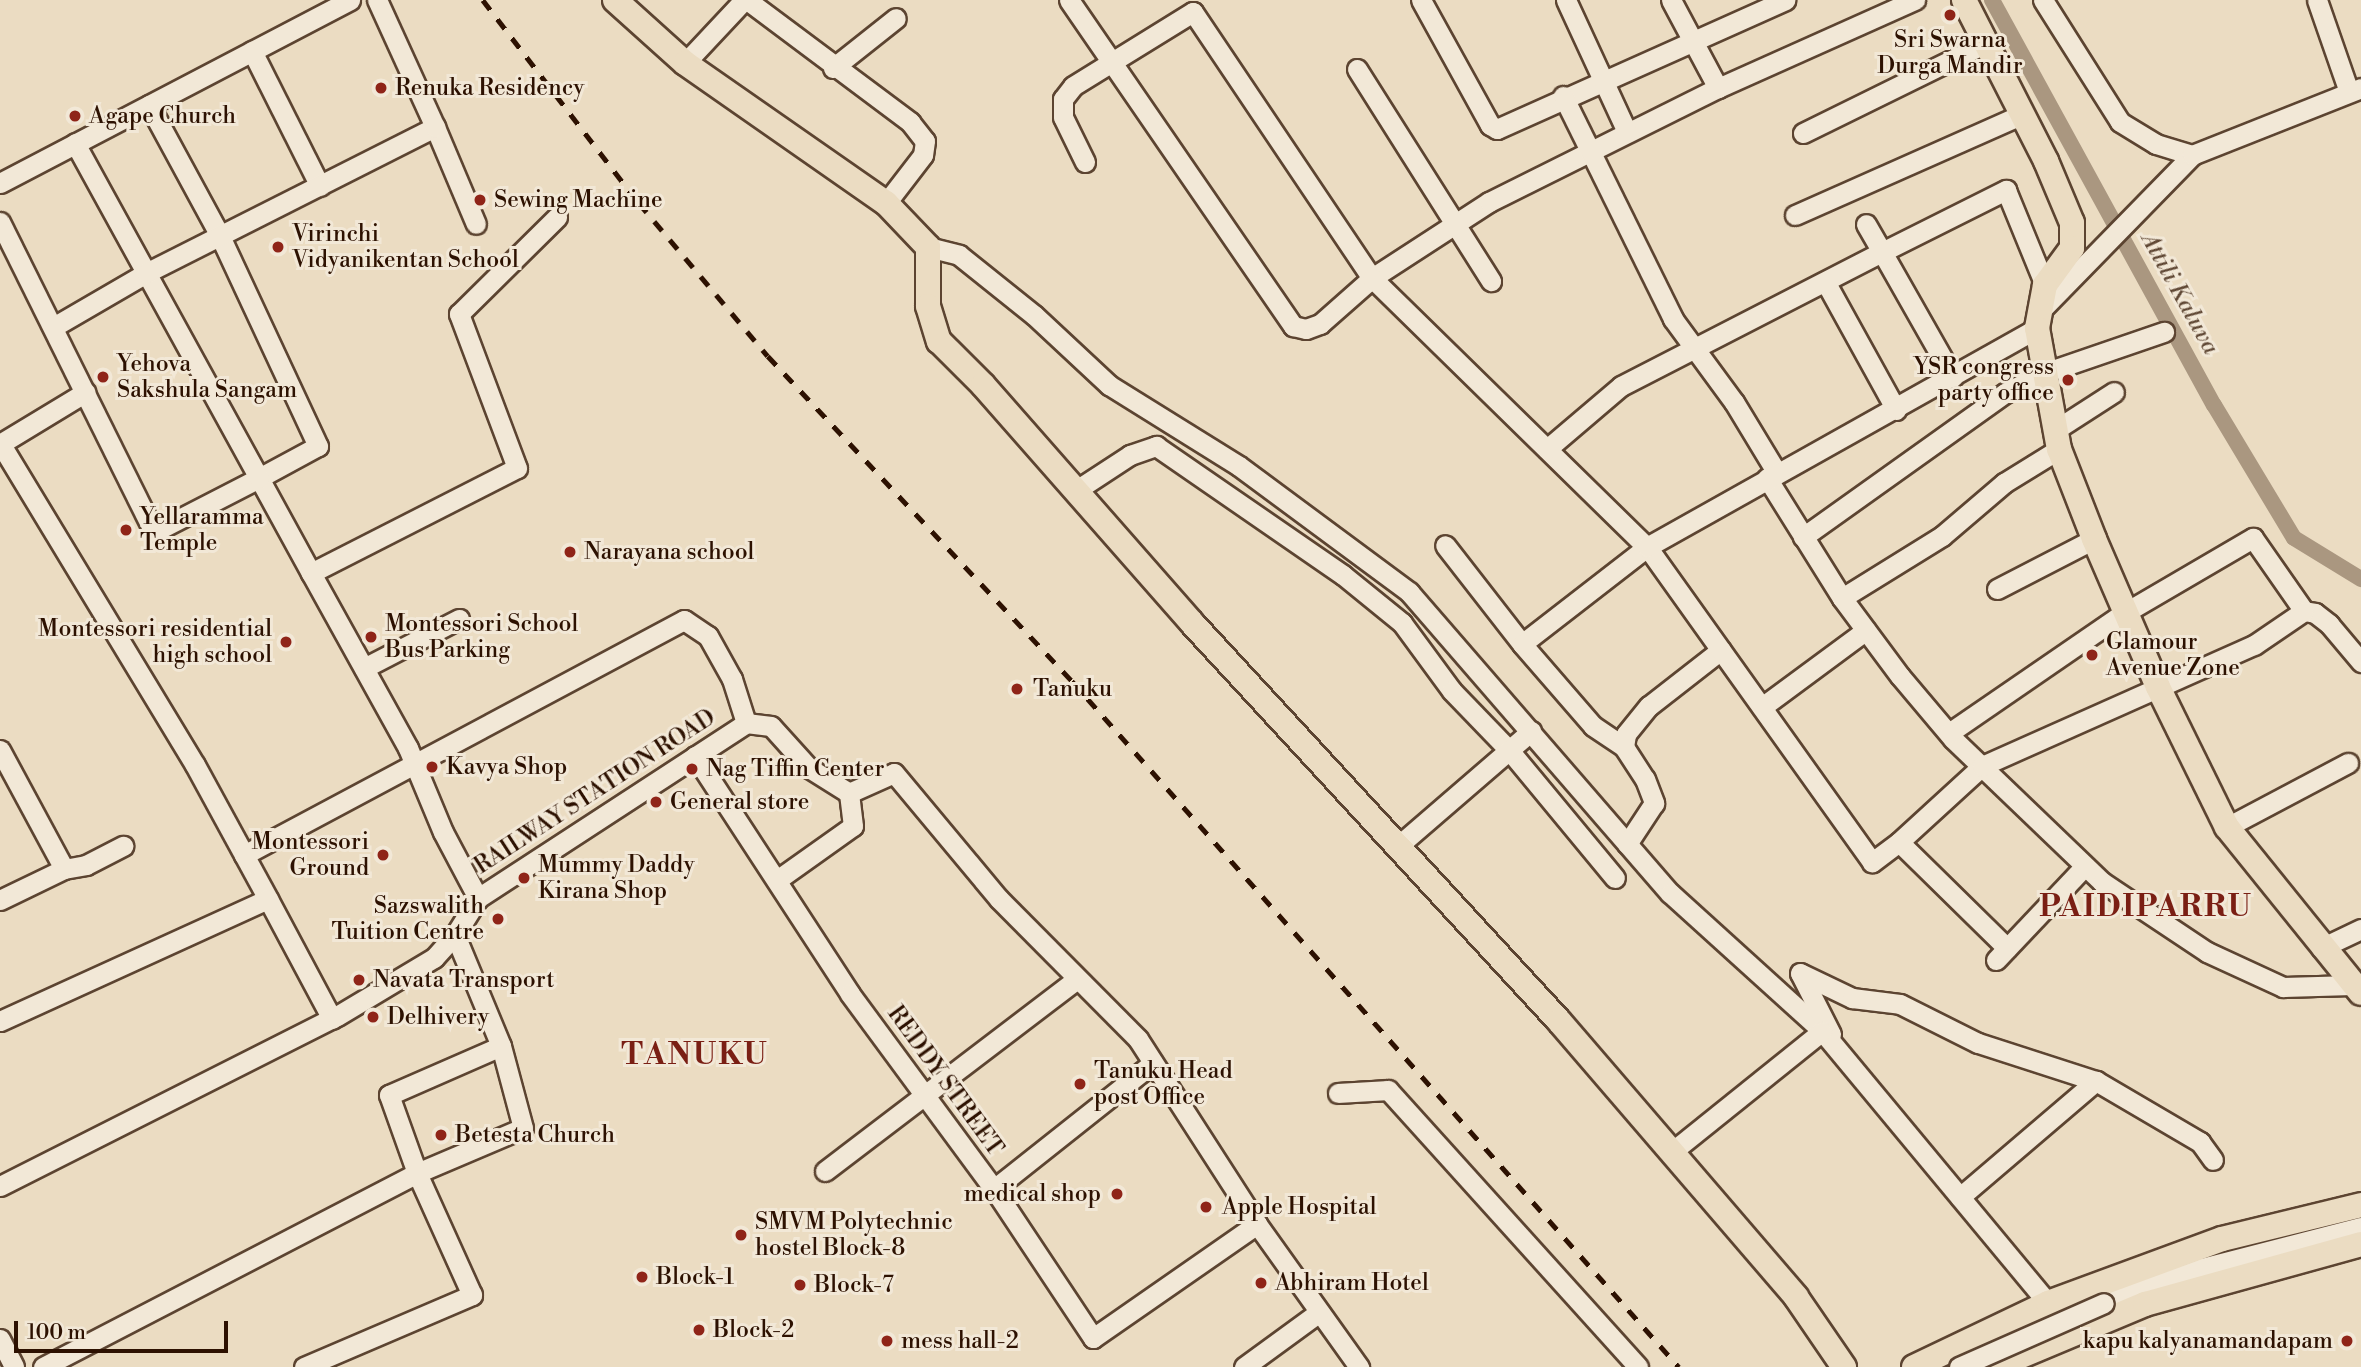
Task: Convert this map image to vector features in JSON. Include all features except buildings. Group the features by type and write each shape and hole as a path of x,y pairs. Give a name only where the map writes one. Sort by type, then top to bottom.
{"main road":[{"path":"615,0 685,63 886,203 928,247 928,306 939,341 1672,1151 1796,1297 1844,1367"},
{"path":"1964,0 2023,114 2072,223 2073,248 2045,285 2037,320 2057,439 2094,538 2158,687 2227,827 2320,948 2356,989"},
{"path":"1914,1367 2048,1303 2222,1239 2361,1205"},
{"path":"2001,1364 2145,1304 2361,1244"}],"street":[{"path":"0,183 350,0"},
{"path":"377,0 476,225"},
{"path":"685,63 745,0 833,68 910,122 925,141 923,155 886,203"},
{"path":"1069,0 1293,326 1306,329 1320,324 1371,278 1454,222 1591,150 1718,88 1915,0"},
{"path":"1421,0 1493,128 1501,128 1563,96 1785,0"},
{"path":"1566,0 1627,132"},
{"path":"1671,0 1718,88"},
{"path":"2043,0 2120,122 2156,144 2192,155"},
{"path":"1522,644 1647,547 1953,377 2037,320 2093,256 2192,155 2355,90 2317,0"},
{"path":"1085,162 1063,117 1063,99 1073,86 1193,12 1371,278 1647,547 1872,862 1899,842 1982,766 2254,645 2304,611 2315,612 2329,624 2361,662"},
{"path":"833,68 896,18"},
{"path":"1803,133 1986,43"},
{"path":"252,51 320,186"},
{"path":"1357,69 1491,281"},
{"path":"1563,96 1673,319 1696,349 1772,476 1803,537 1842,598 1949,733 2085,866 2207,952 2283,987 2356,989"},
{"path":"0,222 55,326 155,532 318,446 220,236 149,105"},
{"path":"1795,215 2023,114"},
{"path":"55,326 146,273 435,127"},
{"path":"75,144 364,668 414,762 478,898"},
{"path":"1547,449 1621,386 2006,190 2045,285"},
{"path":"311,573 517,468 459,314 557,217"},
{"path":"1866,225 1953,377"},
{"path":"928,247 959,256 1034,315 1109,385 1174,423 1362,552 1409,592 1680,902 1822,1031 2048,1303"},
{"path":"1826,283 1896,410"},
{"path":"1803,537 2005,393 2045,373 2164,332"},
{"path":"86,392 0,444 195,765 332,1019"},
{"path":"1842,598 1942,536 2114,392"},
{"path":"1075,491 1130,455 1156,446 1343,575 1402,623 1452,691 1509,750 1615,878"},
{"path":"1997,589 2094,538"},
{"path":"1949,733 2126,613 2253,538 2304,611"},
{"path":"1445,545 1522,644 1593,726 1624,747 1646,779 1654,803 1627,844"},
{"path":"364,668 459,619"},
{"path":"244,855 684,620 708,636 732,679 746,723"},
{"path":"1762,707 1866,630"},
{"path":"1624,747 1626,734 1649,706 1721,650"},
{"name":"RAILWAY STATION ROAD","path":"0,1186 332,1019 434,958 456,935 478,898 746,723 771,726 809,768 849,793"},
{"path":"1398,846 1531,731"},
{"path":"0,750 64,869"},
{"name":"REDDY STREET","path":"695,756 850,994 995,1189 1093,1338 1257,1224"},
{"path":"2227,827 2348,763"},
{"path":"777,880 853,826 849,793 894,773 999,898 1138,1039 1257,1224 1359,1367"},
{"path":"1899,842 2001,954 2085,866"},
{"path":"0,900 64,869 86,865 123,846"},
{"path":"0,1021 268,899"},
{"path":"2320,948 2361,929"},
{"path":"43,1367 417,1173 523,1128 501,1046 456,935"},
{"path":"1841,1054 1800,973 1852,998 1900,1004 1978,1043 2096,1081 2200,1142 2213,1160"},
{"path":"825,1171 1077,979"},
{"path":"1672,1151 1822,1031"},
{"path":"304,1367 472,1295 417,1173 389,1095 501,1046"},
{"path":"995,1189 1153,1063"},
{"path":"1960,1197 2096,1081"},
{"path":"1338,1093 1388,1090 1637,1367"},
{"path":"1959,1367 2104,1303 2202,1268 2361,1227"},
{"path":"1244,1367 1318,1312"},
{"path":"1988,1330 2001,1364"},
{"path":"0,1339 14,1367"}],"waterway":[{"name":"Attili Kaluva","path":"1992,0 2214,405 2294,538 2361,579"}],"railway":[{"path":"483,0 639,203 768,356 1072,681 1679,1367"}],"place":[{"name":"Sri Swarna Durga Mandir","path":"1950,15"},
{"name":"Renuka Residency","path":"381,88"},
{"name":"Agape Church","path":"75,116"},
{"name":"Sewing Machine","path":"480,200"},
{"name":"Virinchi Vidyanikentan School","path":"278,247"},
{"name":"Yehova Sakshula Sangam","path":"103,377"},
{"name":"YSR congress party office","path":"2068,380"},
{"name":"Yellaramma Temple","path":"126,530"},
{"name":"Narayana school","path":"570,552"},
{"name":"Montessori School Bus Parking","path":"371,637"},
{"name":"Montessori residential high school","path":"286,642"},
{"name":"Glamour Avenue Zone","path":"2092,655"},
{"name":"Tanuku","path":"1017,689"},
{"name":"Kavya Shop","path":"432,767"},
{"name":"Nag Tiffin Center","path":"692,769"},
{"name":"General store","path":"656,802"},
{"name":"Montessori Ground","path":"383,855"},
{"name":"Mummy Daddy Kirana Shop","path":"524,878"},
{"name":"Sazswalith Tuition Centre","path":"498,919"},
{"name":"Navata Transport","path":"359,980"},
{"name":"Delhivery","path":"373,1017"},
{"name":"Tanuku Head post Office","path":"1080,1084"},
{"name":"Betesta Church","path":"441,1135"},
{"name":"medical shop","path":"1117,1194"},
{"name":"Apple Hospital","path":"1206,1207"},
{"name":"SMVM Polytechnic hostel Block-8","path":"741,1235"},
{"name":"Block-1","path":"642,1277"},
{"name":"Abhiram Hotel","path":"1261,1283"},
{"name":"Block-7","path":"800,1285"},
{"name":"Block-2","path":"699,1330"},
{"name":"mess hall-2","path":"887,1341"},
{"name":"kapu kalyanamandapam","path":"2347,1341"}],"district":[{"name":"PAIDIPARRU","path":"2146,907"},
{"name":"TANUKU","path":"695,1055"}]}
